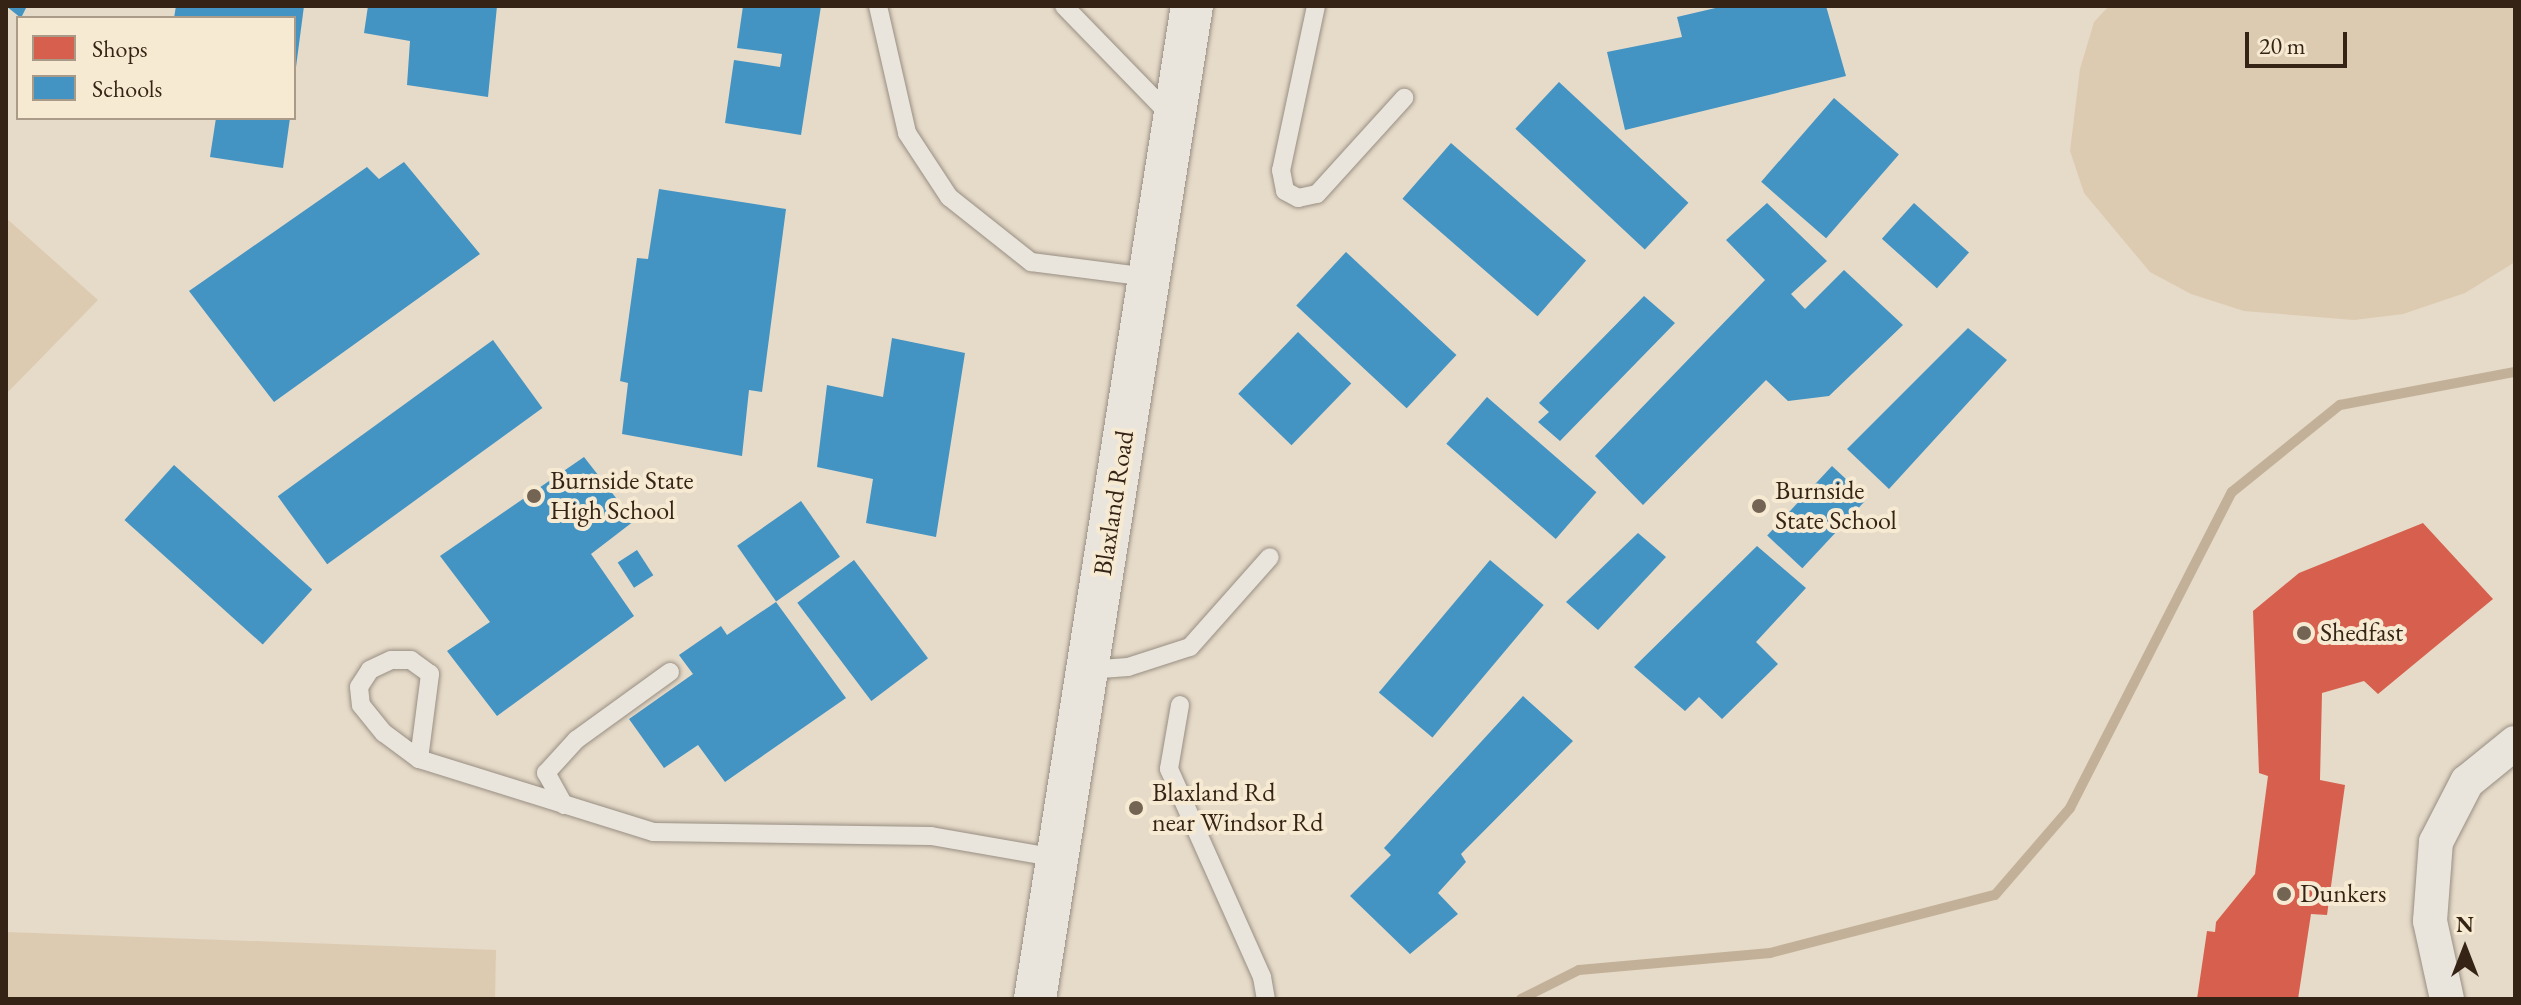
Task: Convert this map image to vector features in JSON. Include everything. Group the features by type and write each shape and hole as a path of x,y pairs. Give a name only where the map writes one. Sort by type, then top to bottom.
{"street":[{"name":"Blaxland Road","path":"1035,999 1192,6"},
{"path":"2447,999 2430,921 2436,842 2467,782 2515,743"}],"lane":[{"path":"878,6 907,133 949,197 1031,262 1148,277"},
{"path":"1064,6 1175,120"},
{"path":"1316,6 1281,170 1285,191 1298,198 1317,194 1404,98"},
{"path":"1087,670 1128,667 1190,647 1270,557"},
{"path":"419,759 430,674 411,660 391,660 370,670 359,687 361,705 384,733 419,759 653,832 931,836 1057,858"},
{"path":"564,805 546,773 576,740 670,672"},
{"path":"1180,705 1169,769 1262,977 1266,999"}],"shaded area":[{"path":"2109,6 2515,6 2515,262 2465,293 2403,314 2354,320 2244,311 2191,294 2150,272 2084,193 2070,151 2080,69 2094,22"},
{"path":"6,218 98,300 6,394"},
{"path":"6,932 496,950 495,999 6,999"}],"building: Shops":[{"path":"2423,523 2493,599 2378,694 2364,681 2322,693 2320,780 2345,785 2327,915 2311,914 2298,999 2197,999 2207,931 2215,932 2216,922 2255,874 2268,776 2259,773 2253,611 2299,573"}],"building: Schools":[{"path":"6,6 27,6 22,16"},
{"path":"176,6 304,6 296,67 296,16 174,16"},
{"path":"368,6 497,6 488,97 407,85 410,41 364,33"},
{"path":"743,6 821,6 801,135 725,123 734,60 780,67 782,54 737,48"},
{"path":"1724,6 1826,6 1846,76 1625,130 1607,52 1682,37 1677,17"},
{"path":"1559,82 1688,203 1645,250 1515,129"},
{"path":"1834,98 1899,154 1826,238 1761,182"},
{"path":"216,120 290,120 283,168 210,157"},
{"path":"1451,143 1586,260 1538,316 1402,199"},
{"path":"404,162 480,254 274,402 189,291 367,167 379,179"},
{"path":"659,189 786,209 762,392 749,390 742,456 622,434 628,383 620,381 637,258 648,259"},
{"path":"1767,203 1827,261 1791,294 1805,309 1844,270 1903,325 1829,396 1788,401 1766,380 1643,505 1595,456 1765,280 1726,240"},
{"path":"1914,203 1969,253 1937,288 1882,239"},
{"path":"1346,252 1456,355 1407,408 1296,305"},
{"path":"1644,296 1675,323 1560,441 1538,422 1549,412 1539,403"},
{"path":"1968,328 2007,360 1889,489 1847,449"},
{"path":"1298,332 1351,383 1291,445 1238,394"},
{"path":"892,338 965,353 936,537 866,523 873,479 817,467 827,385 883,397"},
{"path":"493,340 542,408 327,564 278,496"},
{"path":"1487,397 1596,492 1556,539 1446,444"},
{"path":"584,457 634,521 591,554 634,616 497,716 447,651 490,622 440,556"},
{"path":"174,465 312,589 263,644 124,520"},
{"path":"1832,466 1867,499 1802,568 1767,535"},
{"path":"801,501 840,557 776,601 737,546"},
{"path":"1638,533 1666,557 1598,630 1566,602"},
{"path":"1757,546 1806,588 1756,642 1778,664 1722,719 1699,697 1685,711 1634,667"},
{"path":"637,550 653,575 634,588 618,563"},
{"path":"854,560 928,658 871,701 797,603"},
{"path":"1490,560 1544,605 1432,738 1379,693"},
{"path":"776,602 846,698 725,782 698,745 664,768 629,719 693,674 679,655 721,626 727,635"},
{"path":"1523,696 1573,741 1461,854 1466,862 1438,893 1458,914 1410,954 1350,896 1391,855 1384,848"}],"waterway":[{"path":"1521,999 1579,970 1770,953 1995,895 2070,808 2232,492 2340,405 2515,372"}],"place":[{"name":"Burnside State High School","path":"534,496"},
{"name":"Burnside State School","path":"1759,506"},
{"name":"Shedfast","path":"2304,633"},
{"name":"Blaxland Rd near Windsor Rd","path":"1136,808"},
{"name":"Dunkers","path":"2284,894"}]}
